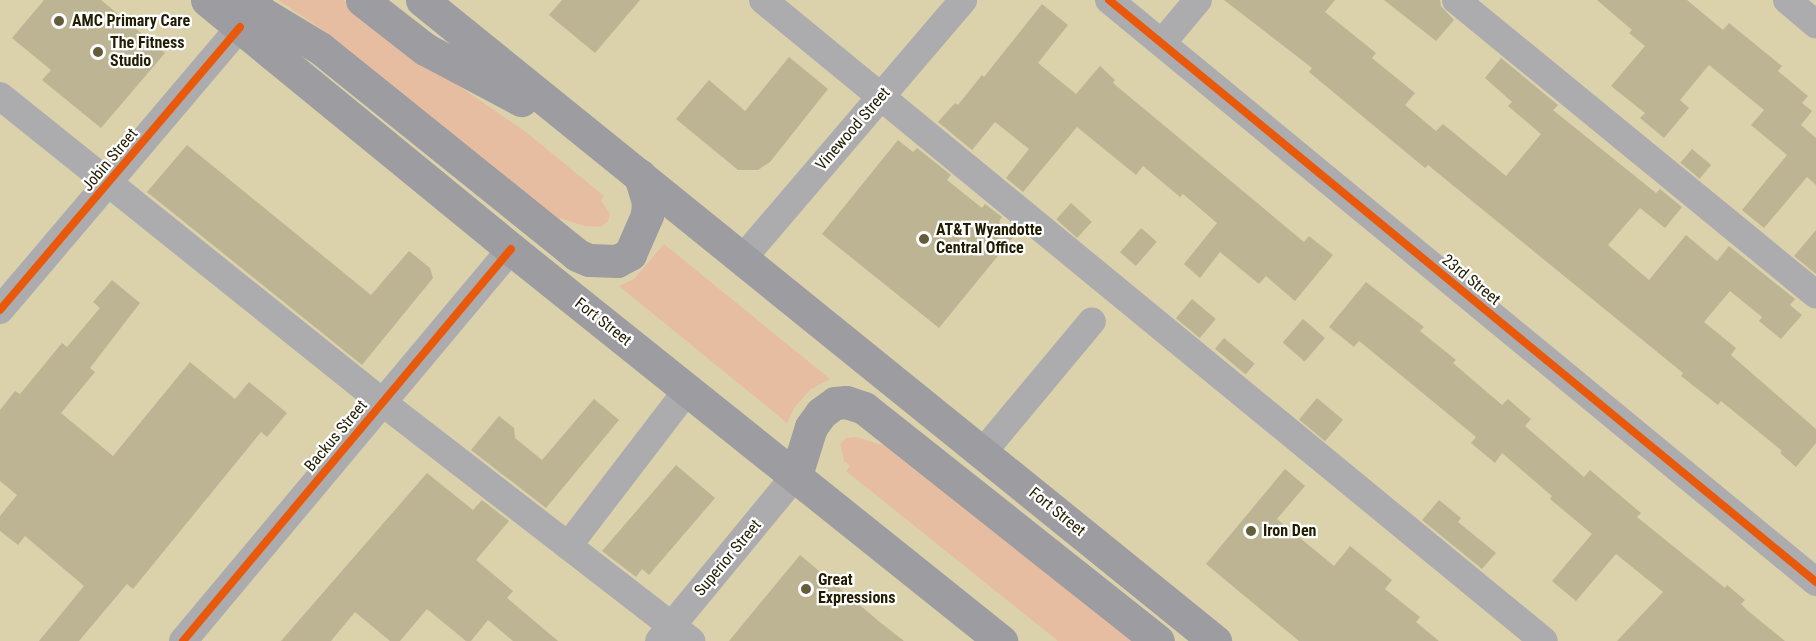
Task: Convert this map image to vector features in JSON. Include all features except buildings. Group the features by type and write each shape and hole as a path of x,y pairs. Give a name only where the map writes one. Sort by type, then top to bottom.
{"main road":[{"name":"Fort Street","path":"207,0 237,13 512,249 1000,641"},
{"path":"362,0 425,49 584,133"},
{"name":"Fort Street","path":"422,0 1215,641"},
{"path":"237,13 262,13 320,48 577,255 589,260 617,261 630,254 647,215 648,202 640,175"},
{"path":"796,475 808,434 821,413 835,404 846,402 864,408 1131,622 1158,641"}],"street":[{"path":"763,0 882,95 1544,641"},
{"name":"Vinewood Street","path":"743,258 963,0"},
{"name":"23rd Street","path":"1109,0 1816,582"},
{"path":"1162,43 1198,0"},
{"path":"1456,0 1816,295"},
{"path":"1787,0 1816,24"},
{"name":"Jobin Street","path":"0,310 108,183 237,13"},
{"path":"0,96 382,402 568,546 674,636"},
{"name":"Backus Street","path":"183,641 512,249"},
{"path":"983,452 1092,321"},
{"path":"568,546 688,389"},
{"name":"Superior Street","path":"674,636 796,475"}],"shaded area":[{"path":"278,0 343,0 399,45 526,132 604,196 601,200 610,214 608,221 601,227 584,226 560,218 557,221 327,33"},
{"path":"664,244 830,379 811,389 794,408 787,423 619,286 634,279"},
{"path":"856,437 881,445 886,439 1134,641 1058,641 846,471 850,466 844,461 840,444 846,438"}],"cycle path":[{"path":"1109,0 1816,582"},
{"path":"0,310 240,27"},
{"path":"183,641 511,249"}],"place":[{"name":"AMC Primary Care","path":"59,21"},
{"name":"The Fitness Studio","path":"98,52"},
{"name":"AT&T Wyandotte Central Office","path":"924,239"},
{"name":"Iron Den","path":"1251,531"},
{"name":"Great Expressions","path":"806,589"}]}
